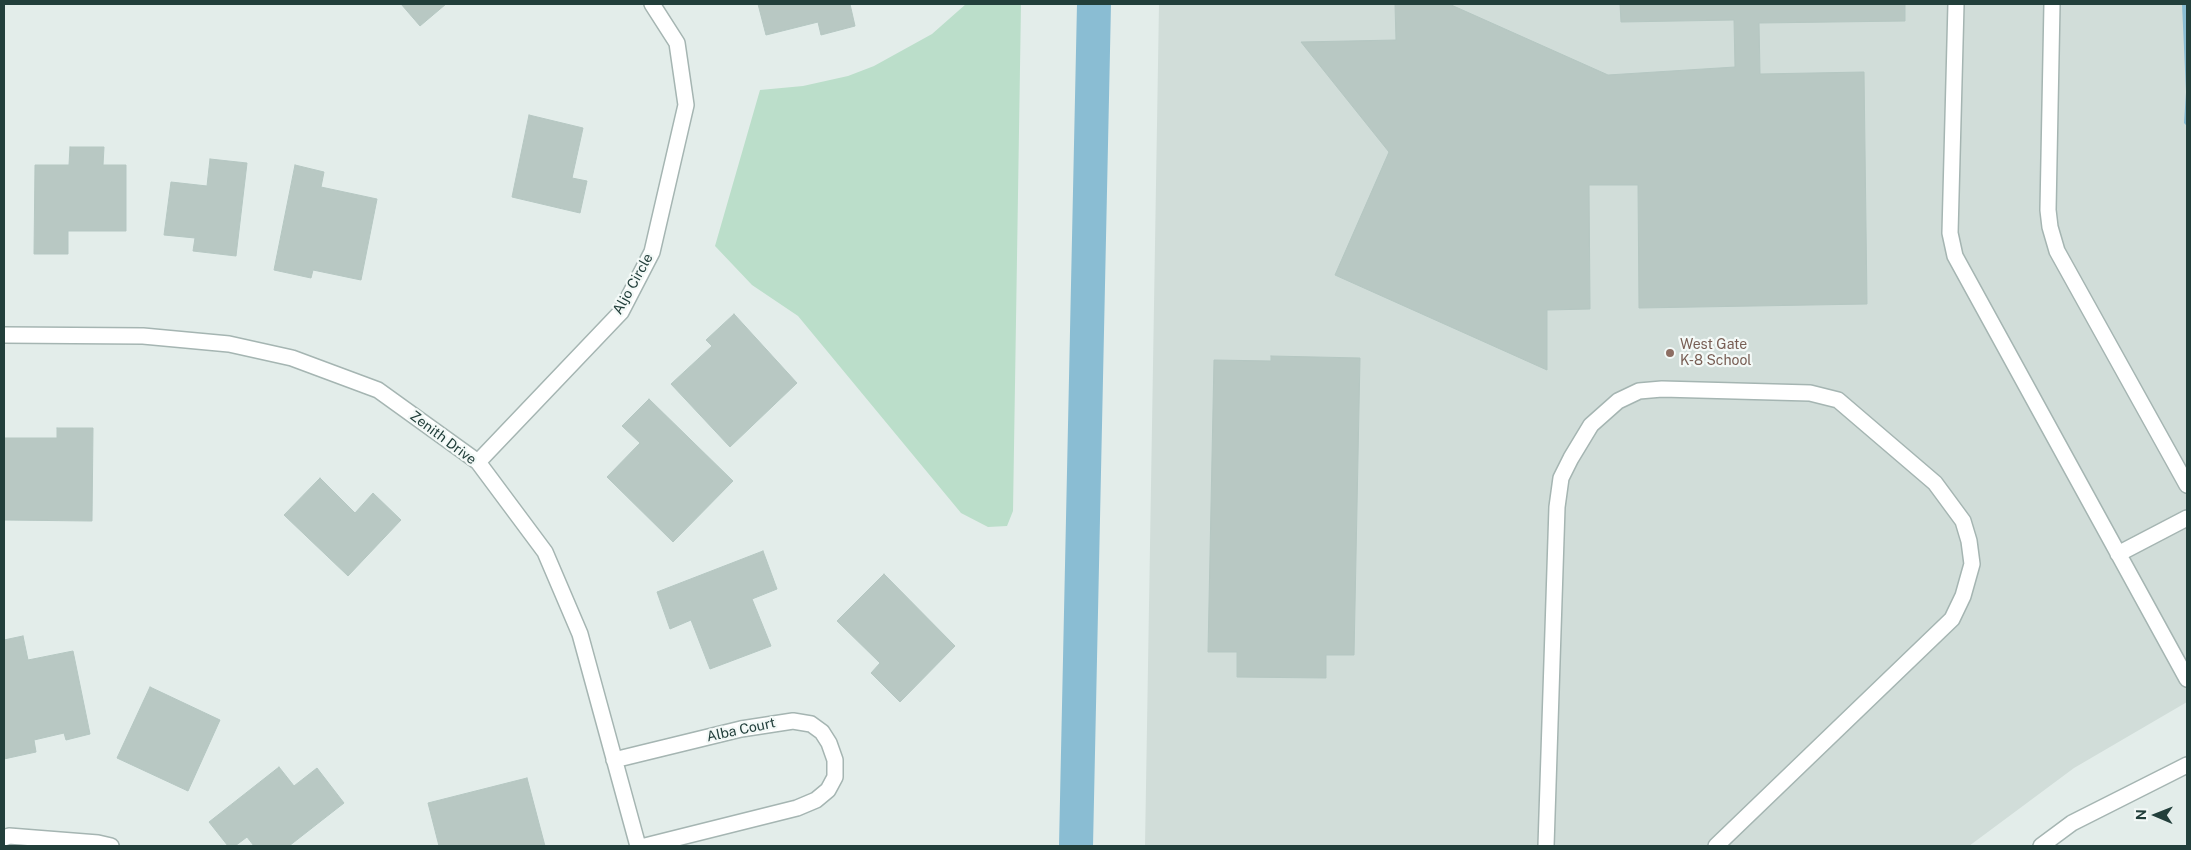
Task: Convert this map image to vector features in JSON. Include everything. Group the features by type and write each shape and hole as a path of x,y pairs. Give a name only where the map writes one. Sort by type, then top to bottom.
{"street":[{"name":"Aljo Circle","path":"478,462 621,312 652,252 686,105 677,43 652,4"},
{"path":"1956,4 1950,233 1955,256 2187,679"},
{"path":"2052,4 2048,210 2050,227 2057,251 2187,485"},
{"name":"Zenith Drive","path":"4,335 143,336 229,344 292,358 378,390 478,462 545,552 580,634 638,846"},
{"path":"1546,846 1557,507 1561,478 1591,426 1618,401 1639,391 1662,389 1810,393 1838,400 1935,483 1963,521 1969,541 1972,564 1962,596 1952,619 1716,846"},
{"path":"2118,554 2187,518"},
{"name":"Alba Court","path":"614,760 741,729 793,720 811,724 822,732 829,743 835,760 835,777 828,790 816,800 797,808 646,846"},
{"path":"2041,846 2072,823 2187,765"},
{"path":"4,838 9,836 98,843 111,846"}],"shaded area":[{"name":"West Gate K-8 School","path":"1159,4 2187,4 2187,702 2074,768 1969,846 1145,846"}],"green space":[{"path":"966,4 1021,4 1013,511 1007,526 988,527 961,513 798,316 752,285 715,246 760,90 803,86 848,76 874,66 932,34"}],"water":[{"path":"2182,4 2187,4 2187,126 2184,123 2186,92"}],"building":[{"path":"401,4 446,4 420,26"},
{"path":"758,4 850,4 855,26 821,35 818,22 766,35"},
{"path":"1395,4 1449,4 1608,75 1735,67 1734,20 1621,22 1620,4 1905,4 1905,21 1759,23 1760,74 1864,72 1867,304 1639,308 1638,185 1589,185 1590,309 1547,310 1547,370 1335,275 1389,152 1301,42 1396,40"},
{"path":"529,115 583,128 572,178 587,181 580,213 512,197"},
{"path":"70,147 104,147 103,165 126,165 126,231 68,231 68,254 34,254 35,165 69,165"},
{"path":"210,159 247,163 236,256 193,251 195,238 164,235 171,182 207,186"},
{"path":"295,165 324,172 321,187 377,199 361,280 313,270 311,278 274,270"},
{"path":"734,314 797,383 730,447 671,384 712,346 706,340"},
{"path":"1271,356 1360,358 1354,655 1326,655 1326,678 1237,677 1237,652 1208,652 1214,360 1271,361"},
{"path":"649,399 733,481 673,542 607,477 640,443 622,426"},
{"path":"57,428 93,428 92,521 4,520 4,438 57,438"},
{"path":"320,478 355,513 373,493 401,520 348,576 284,515"},
{"path":"763,551 777,589 752,599 771,646 710,669 691,620 670,629 657,592"},
{"path":"884,574 955,646 900,702 871,673 880,663 837,621"},
{"path":"23,636 28,660 73,651 90,734 66,740 64,733 34,740 36,752 4,759 4,640"},
{"path":"150,687 220,720 188,791 117,758"},
{"path":"279,767 294,786 317,768 344,803 289,846 254,846 247,837 235,846 228,846 209,822"},
{"path":"527,778 545,846 439,846 428,803"}],"waterway":[{"path":"1076,846 1094,4"}],"place":[{"name":"West Gate K-8 School","path":"1670,353"}]}
